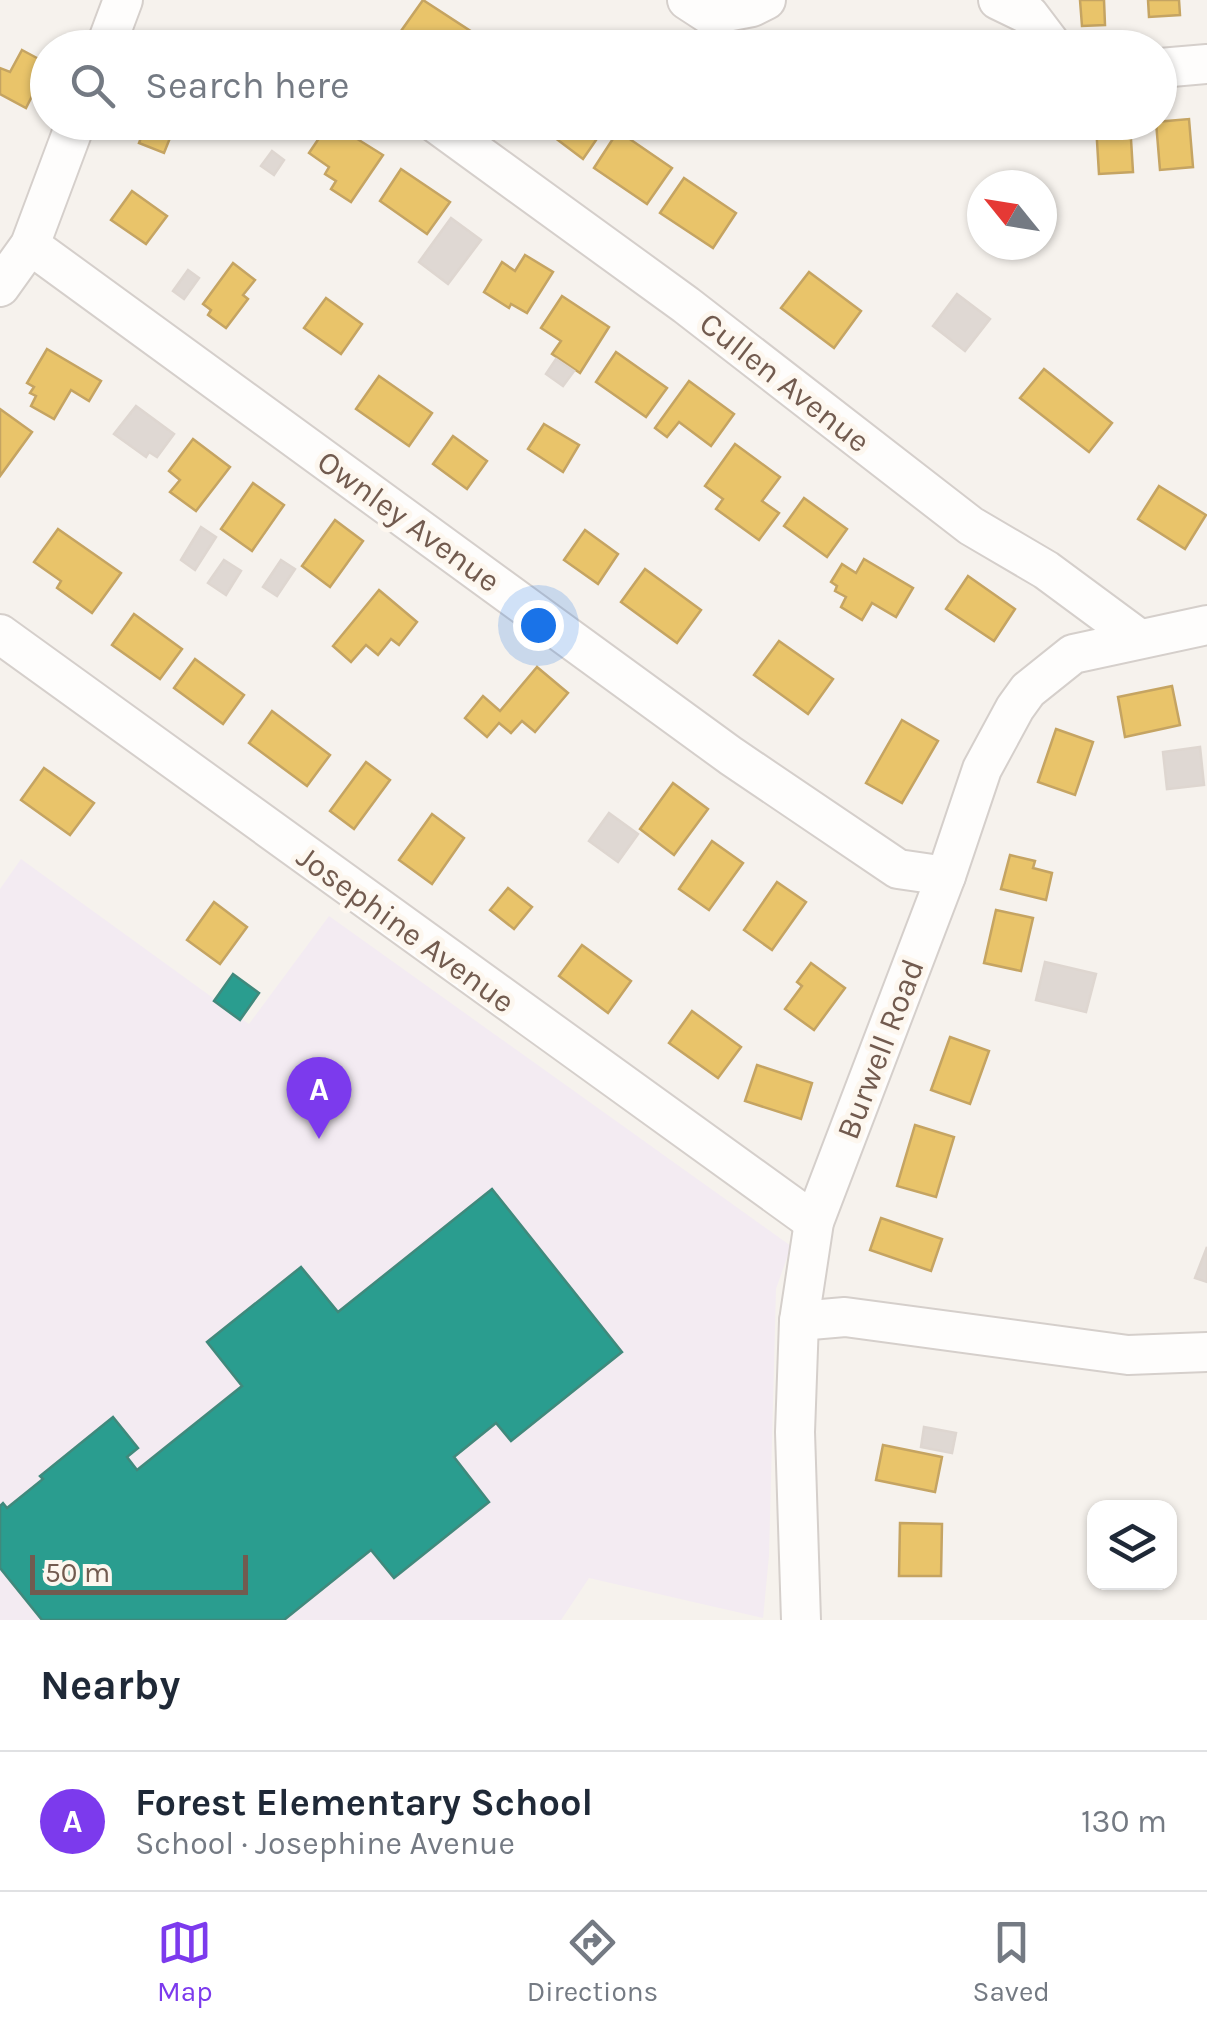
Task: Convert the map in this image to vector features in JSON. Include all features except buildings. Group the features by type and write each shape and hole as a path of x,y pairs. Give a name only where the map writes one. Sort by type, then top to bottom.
{"street":[{"path":"112,30 123,0"},
{"path":"687,0 710,15 752,7 766,0"},
{"path":"998,0 1029,15 1040,30"},
{"path":"1177,67 1207,64"},
{"path":"0,287 30,245 69,140"},
{"name":"Cullen Avenue","path":"459,140 686,305 972,526 1046,570 1138,638"},
{"name":"Ownley Avenue","path":"30,245 732,756 898,869 946,876"},
{"name":"Burwell Road","path":"801,1620 796,1432 799,1321 814,1222 946,876 982,769 1028,690 1073,654 1207,625"},
{"name":"Josephine Avenue","path":"0,634 814,1222"},
{"path":"799,1321 844,1317 1128,1355 1207,1352"}],"shaded area":[{"path":"21,859 249,1024 329,916 791,1246 776,1289 769,1555 763,1618 589,1578 561,1620 0,1620 0,889"}],"place":[{"name":"Forest Elementary School","path":"319,1139"}]}
